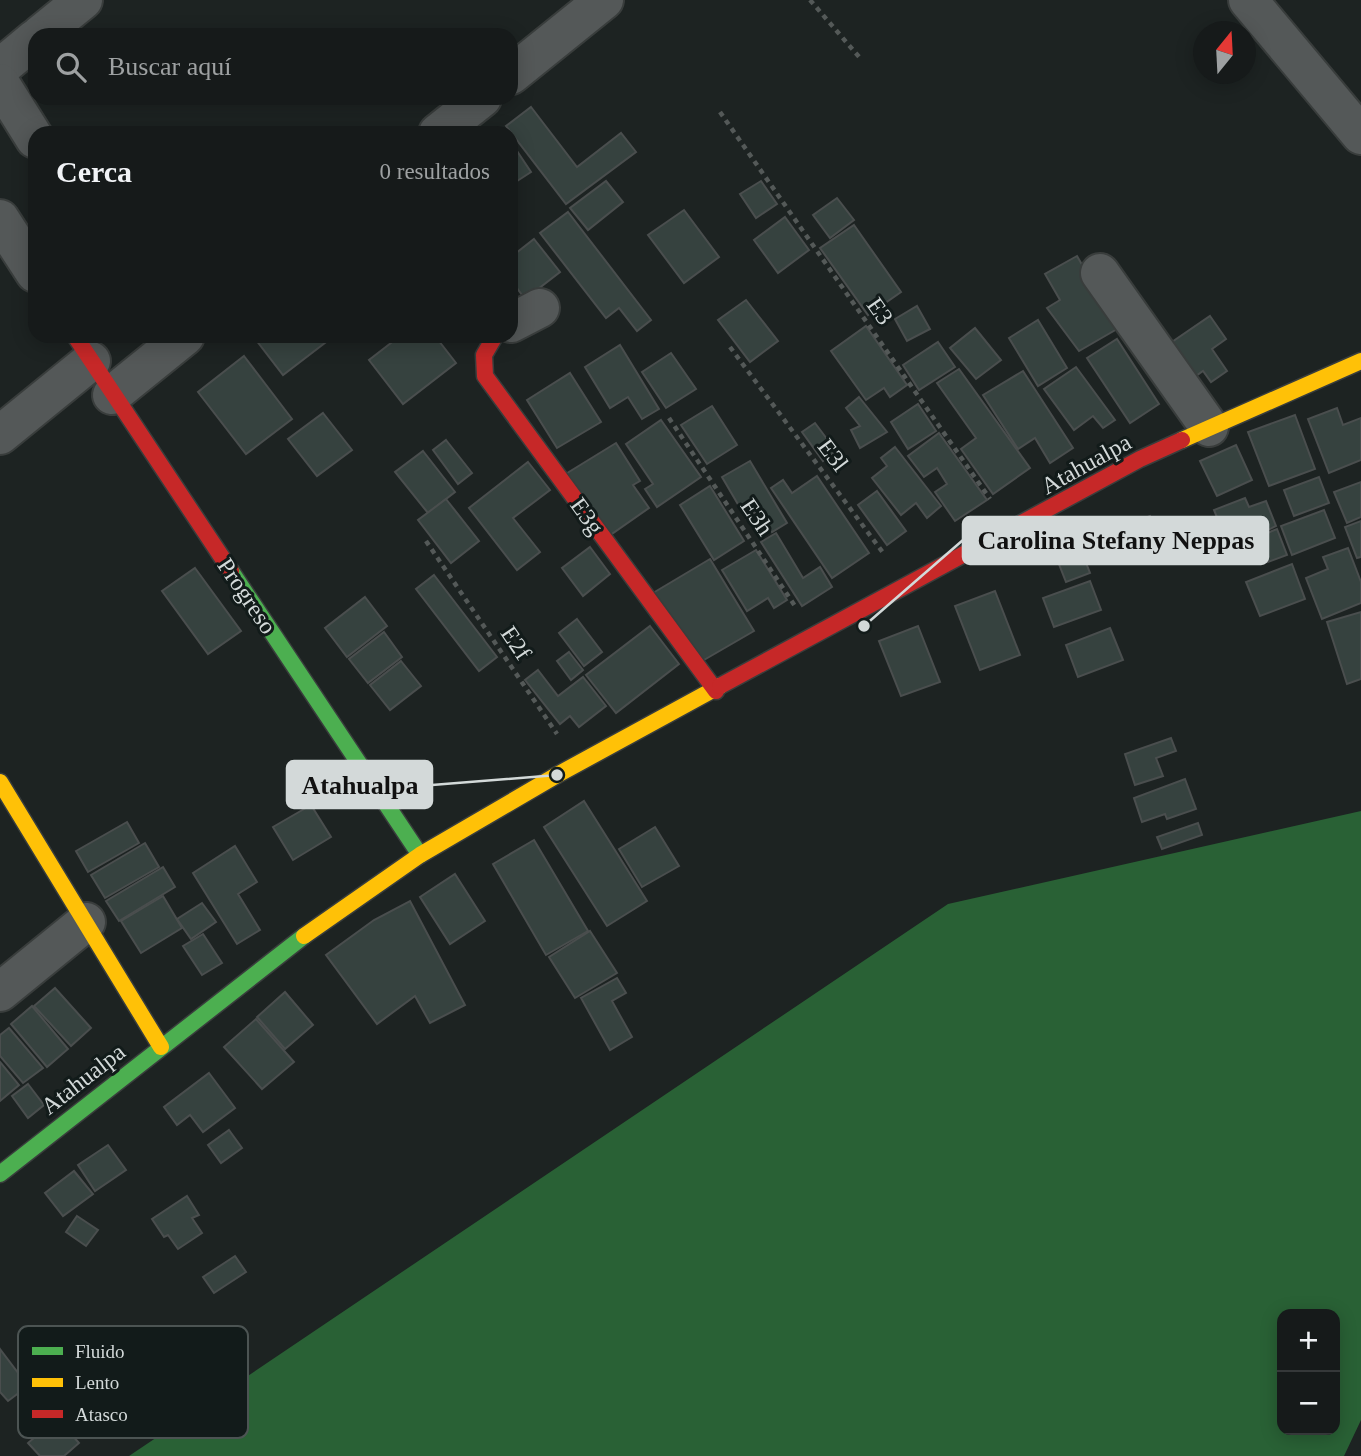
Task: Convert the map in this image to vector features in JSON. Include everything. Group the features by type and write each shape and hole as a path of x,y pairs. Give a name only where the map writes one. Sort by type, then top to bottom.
{"street":[{"path":"49,28 83,0"},
{"path":"518,69 604,0"},
{"path":"1248,0 1361,135"},
{"path":"0,68 28,45"},
{"path":"0,83 28,128"},
{"path":"447,126 473,105"},
{"path":"0,219 28,262"},
{"path":"1100,273 1209,427"},
{"path":"112,395 176,343"},
{"name":"E3g","path":"490,343 482,363 485,376 716,691"},
{"path":"0,435 83,349"},
{"name":"Progreso","path":"83,349 420,855"},
{"name":"Atahualpa","path":"0,1174 282,951 420,855 577,764 1012,531 1140,459 1361,361"},
{"path":"0,782 161,1046"},
{"path":"0,992 86,922"}],"path":[{"path":"810,0 860,58"},
{"name":"E3","path":"720,112 1012,531"},
{"name":"E3l","path":"730,347 907,585"},
{"name":"E3h","path":"669,418 815,635"},
{"name":"E2f","path":"426,541 577,764"}],"green space":[{"path":"1361,811 1361,1420 1344,1456 129,1456 156,1438 248,1438 248,1376 948,904"}],"building":[{"path":"531,107 577,167 621,133 636,152 566,204 518,142 518,126 506,126"},
{"path":"518,152 531,172 518,180"},
{"path":"606,181 623,202 588,230 570,208"},
{"path":"761,181 777,204 756,218 740,194"},
{"path":"837,198 854,220 830,238 813,215"},
{"path":"684,210 719,257 684,283 648,235"},
{"path":"568,212 651,320 637,331 619,308 606,318 540,233"},
{"path":"785,217 809,250 778,273 754,240"},
{"path":"854,225 901,292 868,315 820,248"},
{"path":"534,239 560,272 525,299 518,290 518,252"},
{"path":"1077,256 1092,282 1124,325 1079,351 1047,308 1060,300 1045,274"},
{"path":"746,300 778,341 750,362 718,320"},
{"path":"917,306 930,329 907,341 895,319"},
{"path":"1210,316 1226,339 1212,349 1227,371 1211,382 1203,371 1193,378 1169,344"},
{"path":"1038,320 1067,368 1038,386 1009,338"},
{"path":"866,326 907,385 890,397 884,388 866,400 831,351"},
{"path":"975,328 1001,360 976,379 950,348"},
{"path":"1117,339 1159,404 1130,423 1087,358"},
{"path":"938,342 955,367 919,390 903,365"},
{"path":"258,343 325,343 283,375"},
{"path":"391,343 440,343 456,363 403,404 369,360"},
{"path":"620,345 659,409 642,419 628,397 610,408 585,367"},
{"path":"671,353 696,389 666,408 642,372"},
{"path":"244,356 292,419 246,454 198,392"},
{"path":"1076,367 1115,420 1103,428 1093,416 1074,430 1044,389"},
{"path":"959,369 1030,468 993,494 961,449 976,438 937,383"},
{"path":"1023,371 1073,448 1050,463 1035,438 1018,449 983,395"},
{"path":"570,373 601,422 557,448 527,400"},
{"path":"859,397 887,432 860,448 851,430 860,426 846,408"},
{"path":"918,404 936,431 908,449 891,422"},
{"path":"712,406 737,445 707,464 681,425"},
{"path":"1337,408 1343,425 1361,418 1361,460 1329,473 1308,419"},
{"path":"323,413 352,450 317,476 288,439"},
{"path":"1295,415 1315,469 1269,486 1248,432"},
{"path":"661,420 701,477 657,507 645,489 653,484 626,444"},
{"path":"815,423 836,451 823,461 802,432"},
{"path":"939,433 987,500 955,521 935,492 947,484 937,468 924,477 908,456"},
{"path":"446,440 472,473 458,484 433,450"},
{"path":"616,443 640,481 633,485 649,508 606,538 564,475"},
{"path":"1236,445 1252,480 1217,496 1200,461"},
{"path":"895,447 941,506 927,518 916,503 901,515 872,478 887,466 881,458"},
{"path":"423,451 455,492 428,513 395,472"},
{"path":"750,461 787,523 772,532 759,510 746,518 722,477"},
{"path":"528,462 550,490 513,518 540,552 517,570 469,508"},
{"path":"817,476 869,553 832,578 771,488 783,480 792,493"},
{"path":"1319,477 1329,503 1294,516 1284,490"},
{"path":"1361,482 1361,517 1347,523 1334,492"},
{"path":"710,486 744,541 714,560 680,505"},
{"path":"877,491 906,531 887,545 858,505"},
{"path":"1245,498 1249,507 1266,501 1276,526 1230,549 1214,510"},
{"path":"446,499 479,541 451,563 418,520"},
{"path":"1324,510 1335,538 1292,555 1281,526"},
{"path":"1150,516 1158,536 1123,550 1116,529"},
{"path":"1361,521 1361,557 1357,558 1345,527"},
{"path":"1277,529 1287,555 1268,562 1258,537"},
{"path":"776,533 803,578 820,567 832,587 802,606 761,542"},
{"path":"1079,545 1090,573 1066,582 1055,554"},
{"path":"590,547 610,574 583,596 562,568"},
{"path":"1348,548 1361,582 1361,603 1322,619 1306,578 1328,569 1323,557"},
{"path":"756,550 787,600 774,608 768,598 747,611 722,570"},
{"path":"710,559 754,631 697,664 653,593"},
{"path":"1292,564 1305,599 1260,616 1246,582"},
{"path":"195,568 241,631 208,654 162,591"},
{"path":"434,575 497,657 479,671 416,589"},
{"path":"1090,581 1101,610 1054,627 1043,598"},
{"path":"995,591 1020,655 980,670 955,606"},
{"path":"365,597 387,626 347,657 325,628"},
{"path":"1361,612 1361,679 1347,684 1327,622"},
{"path":"577,619 602,652 584,666 559,633"},
{"path":"650,626 679,664 616,713 586,675"},
{"path":"918,626 940,682 901,696 879,641"},
{"path":"1110,628 1123,660 1078,677 1066,645"},
{"path":"384,632 402,657 368,683 349,659"},
{"path":"569,652 583,670 571,680 557,661"},
{"path":"401,661 421,686 390,710 370,685"},
{"path":"538,670 558,696 583,677 606,706 579,727 570,716 560,724 525,680"},
{"path":"1171,738 1176,751 1156,758 1163,776 1135,785 1125,754"},
{"path":"1185,779 1196,809 1167,819 1165,814 1142,822 1134,798"},
{"path":"584,801 647,901 607,926 544,827"},
{"path":"311,805 331,837 293,860 273,827"},
{"path":"127,822 139,843 88,872 76,851"},
{"path":"1198,823 1202,835 1162,849 1157,837"},
{"path":"655,827 679,866 642,887 619,849"},
{"path":"534,840 588,931 546,955 493,864"},
{"path":"145,843 159,867 105,898 91,875"},
{"path":"235,846 257,882 238,894 260,930 237,944 193,873"},
{"path":"163,867 175,887 119,921 106,901"},
{"path":"455,874 485,921 450,944 420,897"},
{"path":"163,896 182,928 141,953 121,921"},
{"path":"410,901 465,1005 430,1023 415,996 377,1024 326,955 374,920"},
{"path":"202,903 216,922 191,939 177,919"},
{"path":"590,931 617,973 575,998 549,957"},
{"path":"203,934 222,963 202,975 183,946"},
{"path":"617,978 626,993 612,1001 632,1037 610,1050 581,998"},
{"path":"55,988 91,1028 71,1046 34,1006"},
{"path":"285,992 313,1025 285,1049 257,1017"},
{"path":"32,1006 68,1049 47,1067 11,1024"},
{"path":"256,1019 294,1062 262,1089 224,1047"},
{"path":"9,1028 43,1068 23,1083 0,1056 0,1035"},
{"path":"0,1062 19,1085 0,1101"},
{"path":"209,1073 235,1108 203,1132 190,1115 177,1125 164,1107"},
{"path":"28,1084 44,1105 28,1118 12,1096"},
{"path":"229,1130 242,1148 221,1163 208,1145"},
{"path":"108,1145 126,1170 95,1191 78,1165"},
{"path":"74,1171 93,1194 63,1216 45,1193"},
{"path":"187,1196 199,1215 192,1218 202,1233 178,1249 168,1235 164,1237 152,1219"},
{"path":"77,1216 98,1230 86,1246 66,1232"},
{"path":"235,1256 246,1272 214,1293 203,1277"},
{"path":"0,1349 18,1373 18,1394 8,1401 0,1392"},
{"path":"34,1438 75,1438 79,1443 64,1456 40,1456 28,1443"}],"traffic: fast":[{"path":"231,571 420,855"},
{"path":"0,1174 304,936"}],"traffic: slow":[{"path":"1182,440 1361,361"},
{"path":"304,936 420,855 557,775 720,686"},
{"path":"0,782 161,1047"}],"traffic: jam":[{"path":"80,343 231,571"},
{"path":"491,343 484,355 485,376 716,691"},
{"path":"720,686 1140,459 1182,440"}],"place":[{"name":"Carolina Stefany Neppas","path":"864,626"},
{"name":"Atahualpa","path":"557,775"}]}
